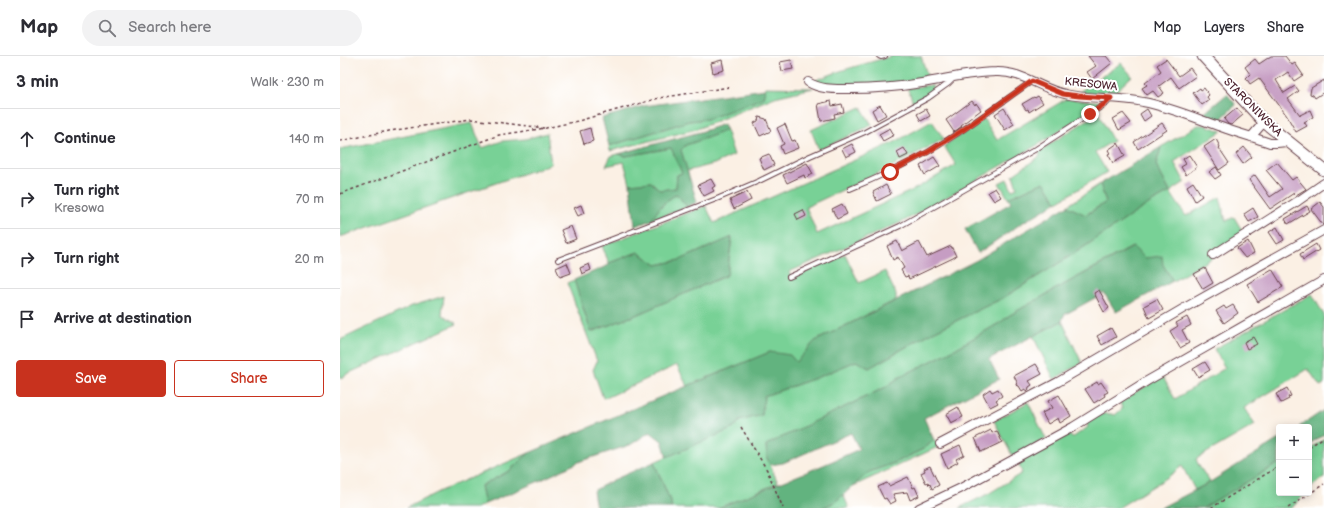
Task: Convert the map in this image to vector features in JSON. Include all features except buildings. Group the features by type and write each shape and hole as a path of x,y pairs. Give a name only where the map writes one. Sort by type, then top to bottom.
{"street":[{"name":"STARONIWSKA","path":"1203,56 1251,110 1287,142 1324,170"},
{"name":"KRESOWA","path":"808,82 825,89 870,89 922,83 976,73 998,71 1015,74 1063,94 1142,101 1168,108 1251,137 1277,143 1287,142"},
{"path":"1251,137 1264,122"},
{"path":"1213,255 1324,183"},
{"path":"940,444 1058,382 1186,307 1324,230"},
{"path":"919,508 961,488 1073,427 1147,381 1324,280"}],"lane":[{"path":"879,56 885,56"},
{"path":"558,260 760,181 810,156 865,132 928,98 955,77"},
{"path":"850,189 890,172 928,152 963,130 1032,81"},
{"path":"789,277 900,226 1036,149 1106,103 1111,98"}],"path":[{"path":"340,194 499,136 578,121 659,98 730,87"},
{"path":"340,141 389,131 471,119 546,128"},
{"path":"741,427 767,470 783,508"},
{"path":"1312,444 1324,437"},
{"path":"1211,508 1276,468"},
{"path":"1288,508 1324,484"}],"green space":[{"path":"892,56 921,56 928,78 901,84 839,87 814,83 816,80 843,70"},
{"path":"1121,63 1132,76 1113,94 1078,93"},
{"path":"932,85 933,90 931,94 913,103 908,88"},
{"path":"765,87 813,88 775,97 697,129 610,151 609,146 689,121 708,119 763,98"},
{"path":"765,89 763,98 708,119 689,121 609,146 602,118 644,106"},
{"path":"1227,94 1236,105 1223,117 1221,123 1202,115"},
{"path":"1066,99 1105,102 1041,143 904,221 789,272 792,278 845,254 859,283 885,271 896,294 896,300 815,341 796,362 770,352 687,386 677,365 603,398 593,370 597,361 567,283 574,280 591,332 636,315 727,275 732,238 680,260 657,265 638,252 609,263 602,246 706,206 714,223 895,142 932,121 944,139 879,173 806,207 817,234 915,189 956,165 944,146 984,119 997,140"},
{"path":"861,107 872,125 819,150 811,130"},
{"path":"1098,113 1113,141 1095,152 1107,172 1057,202 1044,182 1008,198 999,183 1007,179 1012,190 1017,188 1013,175 1040,156 1039,151"},
{"path":"472,123 482,148 502,141 525,139 547,133 551,164 340,237 340,149"},
{"path":"724,124 726,130 686,145 681,150 697,202 687,207 677,194 662,205 652,220 635,226 630,184 651,182 660,190 676,188 677,175 682,173 671,148 626,156 618,154"},
{"path":"1198,125 1205,125 1222,131 1174,162 1185,182 1170,192 1156,165 1161,147"},
{"path":"726,130 734,155 714,164 687,171 681,150 686,145"},
{"path":"1161,147 1156,165 1170,192 1150,203 1075,253 1003,298 929,334 869,368 856,361 816,378 764,396 762,415 739,421 734,428 667,457 662,441 650,432 630,445 581,461 485,504 481,486 509,471 529,453 770,352 790,355 796,362 815,341 977,260 1067,206 1086,215 1106,202 1100,184"},
{"path":"672,148 682,173 677,175 676,188 660,190 651,182 630,184 624,162 606,166 611,156 618,154 626,156"},
{"path":"1044,182 1057,202 1022,223 978,253 965,229 1011,203 1008,198"},
{"path":"1100,184 1106,202 1085,215 1067,206"},
{"path":"1170,192 1186,216 1220,197 1226,221 1234,217 1243,232 1212,258 1173,281 1163,265 1145,258 1132,247 1010,315 1001,322 953,350 898,378 886,387 766,445 767,458 778,483 718,508 672,508 654,462 734,428 739,421 762,415 764,396 816,378 856,361 869,368 929,334 1003,298 1075,253 1150,203"},
{"path":"677,194 687,207 652,220 662,205"},
{"path":"732,237 727,275 636,315 591,332 574,280 609,265 609,263 638,252 657,265 680,260"},
{"path":"1133,247 1145,258 1162,256 1163,265 1173,281 1116,312 1104,293 1064,315 1062,321 989,359 999,379 924,418 934,440 925,448 897,462 869,472 835,502 822,508 718,508 859,449 851,433 783,463 770,465 767,458 766,445 886,387 898,378 953,350 1001,322 1010,315"},
{"path":"1312,294 1324,315 1324,384 1320,386 1308,369 1244,408 1255,425 1196,459 1210,482 1195,490 1182,466 1168,477 1118,508 959,508 988,494 1022,473 1018,462 1068,433 1072,438 1088,427 1086,422 1097,416 1103,414 1115,415 1122,409 1120,402 1163,377 1175,399 1225,368 1214,349"},
{"path":"444,296 442,314 457,324 347,374 340,379 340,340 412,306"},
{"path":"1062,321 1082,363 1054,379 1033,336"},
{"path":"1028,402 1046,439 1013,457 994,421"},
{"path":"1324,410 1324,435 1312,442 1312,424 1303,424"},
{"path":"1324,439 1324,478 1312,486 1312,460 1312,447"},
{"path":"934,440 938,447 849,488 869,472 897,462 925,448"},
{"path":"1276,441 1276,465 1203,508 1160,508 1207,484"},
{"path":"529,453 509,471 481,486 485,504 477,508 406,508 440,491"},
{"path":"654,462 672,508 596,508 593,491 613,480"},
{"path":"1276,465 1276,496 1302,496 1291,508 1203,508"},
{"path":"843,494 849,508 822,508 835,502"}],"route":[{"path":"890,172 928,152 963,130 1032,81 1063,94 1111,98 1090,114"}]}
